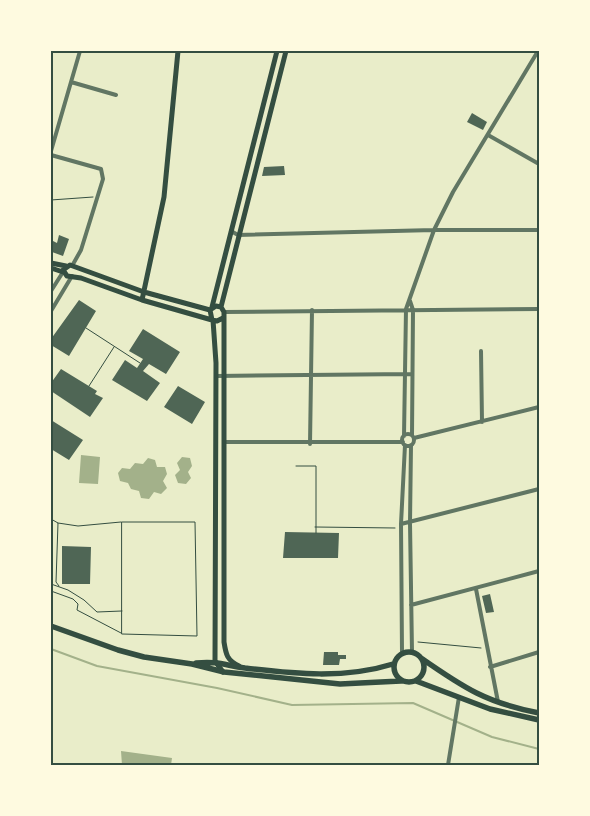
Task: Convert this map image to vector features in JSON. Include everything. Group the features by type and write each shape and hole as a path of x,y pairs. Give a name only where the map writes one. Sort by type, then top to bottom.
{"main road":[{"path":"142,300 164,197 178,51"},
{"path":"224,672 215,661 216,376 211,309 277,51"},
{"path":"239,667 230,661 226,655 224,642 225,377 224,315 220,307 286,51"},
{"path":"51,263 71,266 144,292 211,309 220,307"},
{"path":"64,272 71,266"},
{"path":"71,266 75,272 72,276"},
{"path":"51,268 64,272 67,276 213,320 224,315"},
{"path":"51,626 118,650 224,672 340,684 416,681 503,713 539,720"},
{"path":"192,664 215,661 239,667 338,675 358,673 394,664 402,653 412,652 453,680 498,704 539,713"},
{"path":"416,681 420,678 424,668 421,658"},
{"path":"394,664 395,674 401,681"},
{"path":"453,680 459,697"}],"street":[{"path":"71,266 81,250 103,178 101,169 51,153 80,51"},
{"path":"402,653 401,526 406,310 434,230 453,192 538,51"},
{"path":"533,60 539,64"},
{"path":"71,82 116,95"},
{"path":"488,134 539,164"},
{"path":"231,231 238,234 539,230"},
{"path":"51,291 64,272"},
{"path":"51,311 72,276"},
{"path":"410,301 413,310 411,374 413,437 411,445 410,522 412,652"},
{"path":"224,315 312,310 539,309"},
{"path":"310,444 312,310"},
{"path":"481,351 482,422"},
{"path":"216,376 411,374"},
{"path":"404,436 413,437 539,407"},
{"path":"225,442 411,445"},
{"path":"401,526 410,522 539,489"},
{"path":"411,605 539,572"},
{"path":"476,589 498,704"},
{"path":"490,667 539,652"},
{"path":"448,765 452,730 459,697"}],"path":[{"path":"51,200 98,196"},
{"path":"86,328 140,363"},
{"path":"89,386 114,346"},
{"path":"296,466 316,466 316,533"},
{"path":"51,519 78,526 122,522 195,522 197,636 122,634 77,610 78,604 73,599 51,591"},
{"path":"58,522 56,582 60,587"},
{"path":"122,522 122,634"},
{"path":"315,527 401,526"},
{"path":"51,584 84,600 97,612 122,611"},
{"path":"412,642 487,649"}],"shaded area":[{"path":"81,455 100,457 98,484 79,483"},
{"path":"182,457 190,458 192,466 188,472 191,478 186,484 178,483 175,475 180,470 177,463"},
{"path":"148,458 155,460 157,467 165,467 167,474 163,481 167,488 161,494 154,492 149,499 141,498 139,491 131,489 128,483 120,481 118,473 122,468 130,469 135,463 143,464"},
{"path":"121,751 172,758 171,765 122,765"}],"building":[{"path":"472,113 487,122 483,130 467,122"},
{"path":"284,166 285,175 262,176 264,167"},
{"path":"59,235 69,239 63,256 52,252 53,241 57,243"},
{"path":"79,300 96,311 69,356 51,345 51,339"},
{"path":"143,329 180,352 166,374 149,364 143,371 160,383 147,401 112,380 125,360 137,368 143,359 129,351"},
{"path":"61,369 97,391 95,394 103,398 90,417 51,391 51,383"},
{"path":"178,386 205,402 192,424 164,407"},
{"path":"51,420 83,440 69,460 51,449"},
{"path":"285,532 339,533 338,558 283,558"},
{"path":"62,546 91,547 90,584 62,584"},
{"path":"490,594 494,612 486,613 482,596"},
{"path":"324,652 338,652 338,655 346,655 346,659 340,659 339,665 323,665"}],"waterway":[{"path":"51,649 97,666 217,688 292,705 413,703 492,737 539,749"}]}
